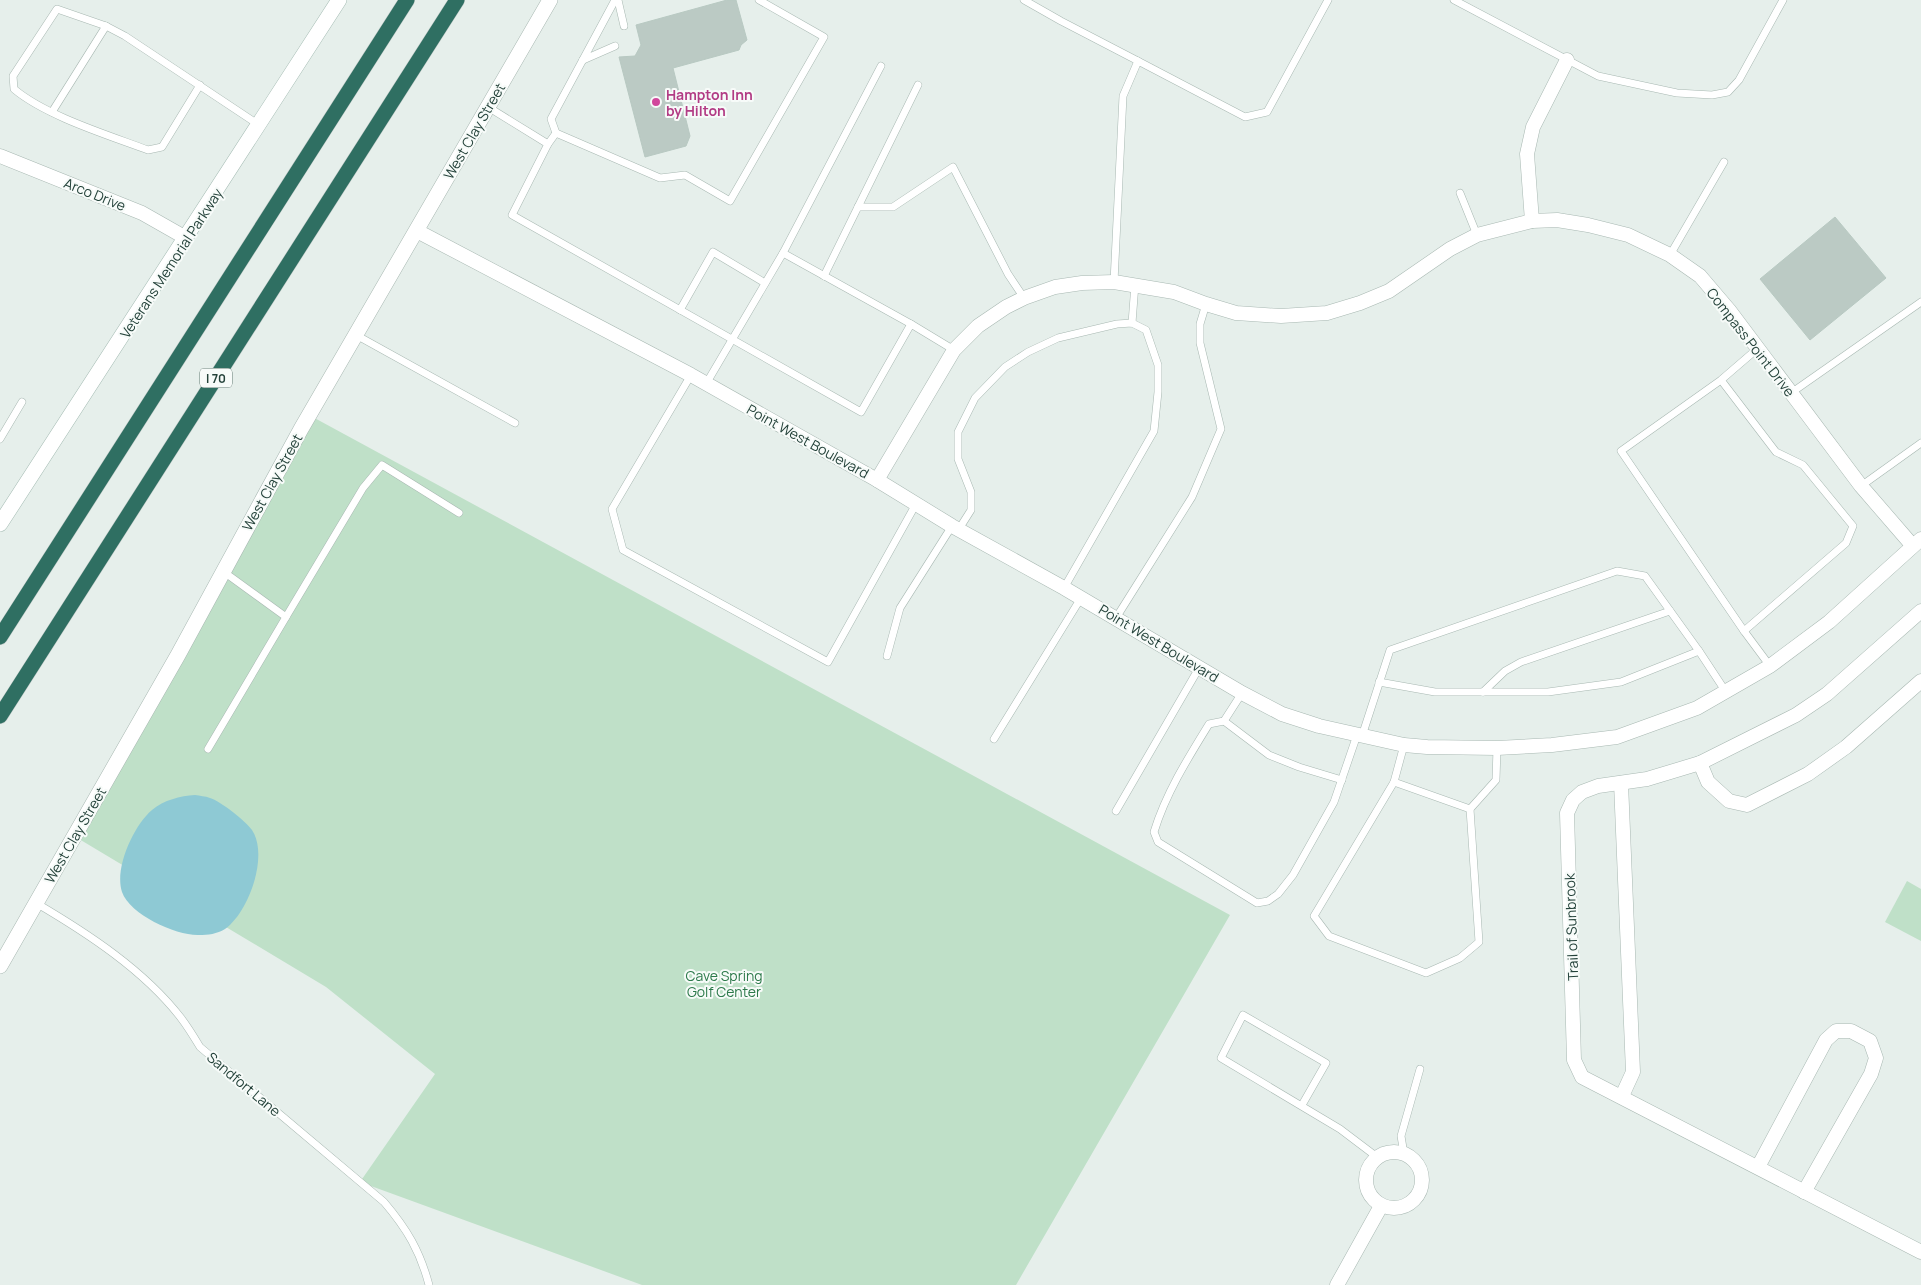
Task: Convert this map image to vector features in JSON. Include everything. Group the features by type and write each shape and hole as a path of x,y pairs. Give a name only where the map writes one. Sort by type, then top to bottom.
{"highway":[{"path":"0,637 407,0"},
{"name":"I 70","path":"0,716 457,0"}],"street":[{"name":"Veterans Memorial Parkway","path":"3,515 186,238 339,0"},
{"name":"West Clay Street","path":"0,966 223,572 301,429 550,0"},
{"path":"1532,221 1527,154 1533,127 1567,60"},
{"name":"Arco Drive","path":"0,156 142,213 186,238"},
{"name":"Compass Point Drive","path":"877,480 954,350 978,326 1006,307 1024,298 1055,287 1082,283 1114,282 1174,292 1236,313 1281,316 1327,313 1360,303 1389,291 1450,249 1477,235 1532,221 1557,220 1588,224 1628,234 1670,255 1700,276 1729,310 1861,486 1918,545"},
{"name":"Point West Boulevard","path":"417,231 691,375 877,480 956,528 1064,588 1242,693 1282,714 1360,736 1427,748 1497,748 1552,745 1617,737 1697,708 1770,666 1829,622 1918,545"},
{"name":"Trail of Sunbrook","path":"1921,611 1826,694 1804,710 1743,743 1700,763 1647,779 1598,786 1582,792 1573,800 1567,813 1574,1060 1582,1077 1921,1252"},
{"path":"1700,763 1708,782 1728,801 1747,804 1808,774 1846,747 1921,681"},
{"path":"1621,783 1633,1072 1622,1096"},
{"path":"1758,1168 1826,1040 1836,1031 1851,1031 1864,1037 1870,1041 1876,1058 1871,1074 1804,1192"},
{"path":"1395,1152 1412,1158 1418,1165 1423,1183 1415,1200 1408,1206 1390,1209 1381,1206 1373,1200 1368,1192 1366,1173 1370,1164 1377,1158 1385,1153 1395,1152"},
{"path":"1337,1285 1381,1206"}],"lane":[{"path":"617,0 624,26"},
{"path":"617,0 582,60 551,119 556,133 660,178 685,176 730,201 824,37 759,0"},
{"path":"1024,0 1245,117 1267,112 1328,0"},
{"path":"1454,0 1598,76 1677,93 1712,95 1728,92 1739,80 1783,0"},
{"path":"200,85 162,147 148,150 52,112 25,98 14,90 13,76 57,9 106,26 125,36 200,85 259,125"},
{"path":"52,112 106,26"},
{"path":"582,60 614,46"},
{"path":"1114,282 1123,96 1138,61"},
{"path":"706,384 783,253 881,66"},
{"path":"824,276 918,85"},
{"path":"488,107 548,144"},
{"path":"556,133 548,144 512,215 861,412 911,324"},
{"path":"1670,255 1724,162"},
{"path":"858,206 894,207 953,167 1008,274 1024,298"},
{"path":"1460,193 1477,235"},
{"path":"680,310 713,252 765,283"},
{"path":"783,253 954,350"},
{"path":"1132,323 1135,284"},
{"path":"1791,393 1921,302"},
{"path":"1116,618 1192,497 1221,429 1200,343 1200,324 1206,304"},
{"path":"887,656 900,608 970,510 972,492 958,459 958,432 975,398 1005,367 1036,348 1058,338 1117,324 1132,323 1146,330 1158,365 1158,392 1154,430 1064,588"},
{"path":"356,335 515,423"},
{"path":"1757,349 1721,380 1621,451 1744,632 1770,666"},
{"path":"691,375 612,509 623,550 828,662 916,504"},
{"path":"1721,380 1776,452 1803,465 1853,526 1846,543 1744,632"},
{"path":"0,439 22,402"},
{"path":"1861,486 1921,443"},
{"path":"208,749 363,488 382,465 459,513"},
{"path":"1242,693 1224,721 1209,724 1160,810 1154,832 1158,842 1257,903 1268,901 1278,894 1293,875 1334,802 1360,736 1390,650 1617,571 1645,576 1726,692"},
{"path":"223,572 286,617"},
{"path":"994,739 1081,598"},
{"path":"1483,692 1505,671 1521,662 1670,611"},
{"path":"1379,682 1435,692 1548,692 1621,682 1699,651"},
{"path":"1116,811 1200,668"},
{"path":"1224,721 1269,755 1299,767 1342,780"},
{"path":"1404,745 1394,782 1314,916 1329,936 1426,973 1460,958 1479,942 1470,809 1496,780 1497,748"},
{"path":"1394,782 1470,809"},
{"name":"Sandfort Lane","path":"36,903 83,930 136,973 181,1017 200,1047 384,1202 414,1244 430,1285"},
{"path":"1302,1105 1326,1063 1243,1015 1221,1058 1340,1129 1377,1158"},
{"path":"1404,1154 1401,1136 1420,1069"}],"green space":[{"name":"Cave Spring Golf Center","path":"309,415 1230,915 1016,1285 642,1285 360,1182 435,1074 326,987 69,833"},
{"path":"1907,881 1921,889 1921,941 1885,922"}],"water":[{"path":"195,795 214,800 226,807 252,830 257,841 257,868 254,882 242,910 225,929 206,935 179,932 144,916 134,909 127,900 122,892 120,882 123,859 127,848 132,836 145,817 152,810 167,801"}],"building":[{"name":"Hampton Inn by Hilton","path":"727,0 736,0 747,40 741,45 739,50 673,68 690,136 686,146 645,157 619,57 635,56 641,45 636,25"},
{"path":"1835,217 1886,278 1810,340 1760,279"}],"place":[{"name":"Hampton Inn by Hilton","path":"656,102"}]}
